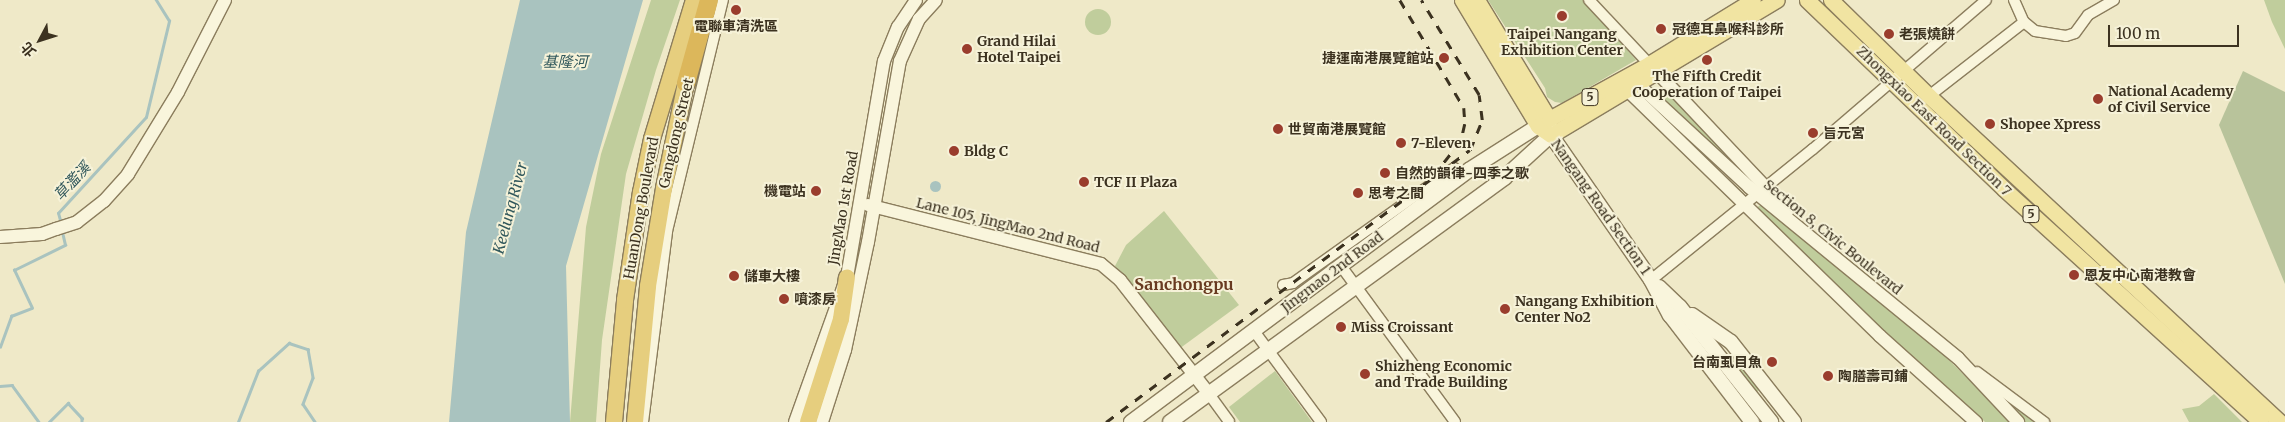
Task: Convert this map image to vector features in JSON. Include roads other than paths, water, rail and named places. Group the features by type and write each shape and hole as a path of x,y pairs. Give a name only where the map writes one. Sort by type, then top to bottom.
{"highway":[{"path":"648,214 674,107 686,83 709,0"},
{"path":"625,422 634,300 657,157 689,33 693,6"},
{"name":"HuanDong Boulevard","path":"614,422 625,300 641,192 652,139 693,6"},
{"name":"HuanDong Boulevard","path":"635,422 648,286 664,188 686,83"},
{"path":"808,422 841,319 847,277"}],"main road":[{"name":"Nangang Road Section 1","path":"1462,0 1551,135 1651,280 1670,315 1752,422"},
{"name":"Nangang Road Section 1","path":"1477,0 1543,123"},
{"name":"5","path":"1653,69 1753,0"},
{"name":"5","path":"1543,123 1628,83 1777,0"},
{"name":"Zhongxiao East Road Section 7","path":"1807,0 1896,75 1929,96 2280,422"},
{"name":"Zhongxiao East Road Section 7","path":"1831,0 1896,75 2012,196 2258,421"},
{"name":"5","path":"1551,135 1628,83"},
{"name":"Jingmao 2nd Road","path":"1131,422 1469,170 1543,123"},
{"name":"Jingmao 2nd Road","path":"1170,422 1504,178 1551,135"},
{"name":"Nangang Road Section 1","path":"1651,280 1680,307 1764,419"},
{"path":"1680,307 1731,342 1794,422"}],"street":[{"path":"0,237 42,234 61,227 104,201 128,174 178,92 225,0"},
{"name":"Gangdong Street","path":"643,422 667,231 723,0"},
{"name":"JingMao 1st Road","path":"795,422 847,277 884,61 898,27 916,0"},
{"path":"822,422 845,350 874,207 900,61 919,19 936,0"},
{"path":"1589,0 1761,190"},
{"path":"1651,280 1986,0"},
{"path":"2014,0 2024,22 2035,31 2066,36 2076,33 2088,15 2114,0"},
{"path":"1929,96 2024,22"},
{"path":"1628,83 1744,203 1880,336 1976,422"},
{"name":"Section 8, Civic Boulevard","path":"1628,83 1761,190 1821,246 1958,358 2018,422"},
{"path":"1283,285 1293,283 1454,168"},
{"name":"Lane 105, JingMao 2nd Road","path":"860,204 1101,264 1120,280 1193,376 1209,394"},
{"path":"1341,266 1455,422"},
{"path":"1254,331 1320,422"},
{"path":"1958,358 2044,422"},
{"path":"1209,394 1229,422"},
{"path":"1764,419 1777,399"}],"water":[{"name":"基隆河","path":"520,0 643,0 566,266 570,422 449,422 466,232"},
{"path":"933,181 937,181 940,186 939,190 933,191 930,188 930,184"}],"waterway":[{"name":"草濫溪","path":"61,224 58,213 146,117 169,21 156,0"},
{"name":"草濫溪","path":"0,347 11,316 32,308 14,270 65,245 62,232"},
{"name":"草濫溪","path":"238,422 258,371 289,343 308,349 313,378 303,404 315,422"},
{"name":"草濫溪","path":"0,386 12,385 39,422"},
{"name":"草濫溪","path":"49,422 68,403 82,418 82,422"}],"railway":[{"path":"1400,0 1464,108 1465,124 1461,141 1442,165"},
{"path":"1106,422 1470,150 1482,120 1479,95 1421,0"}],"place":[{"name":"電聯車清洗區","path":"736,10"},
{"name":"Taipei Nangang Exhibition Center","path":"1562,16"},
{"name":"冠德耳鼻喉科診所","path":"1661,29"},
{"name":"老張燒餅","path":"1889,34"},
{"name":"Grand Hilai Hotel Taipei","path":"967,49"},
{"name":"捷運南港展覽館站","path":"1444,58"},
{"name":"The Fifth Credit Cooperation of Taipei","path":"1707,60"},
{"name":"National Academy of Civil Service","path":"2098,99"},
{"name":"Shopee Xpress","path":"1990,124"},
{"name":"世貿南港展覽館","path":"1278,129"},
{"name":"旨元宮","path":"1813,133"},
{"name":"7-Eleven","path":"1401,143"},
{"name":"Bldg C","path":"954,151"},
{"name":"自然的韻律-四季之歌","path":"1385,173"},
{"name":"TCF II Plaza","path":"1084,182"},
{"name":"機電站","path":"816,191"},
{"name":"思考之間","path":"1358,193"},
{"name":"恩友中心南港教會","path":"2074,275"},
{"name":"儲車大樓","path":"734,276"},
{"name":"噴漆房","path":"784,299"},
{"name":"Nangang Exhibition Center No2","path":"1505,309"},
{"name":"Miss Croissant","path":"1341,327"},
{"name":"台南虱目魚","path":"1772,362"},
{"name":"Shizheng Economic and Trade Building","path":"1365,374"},
{"name":"陶膳壽司鋪","path":"1828,376"}],"district":[{"name":"Sanchongpu","path":"1184,284"}],"water label":[{"name":"Keelung River","path":"510,208"}]}
